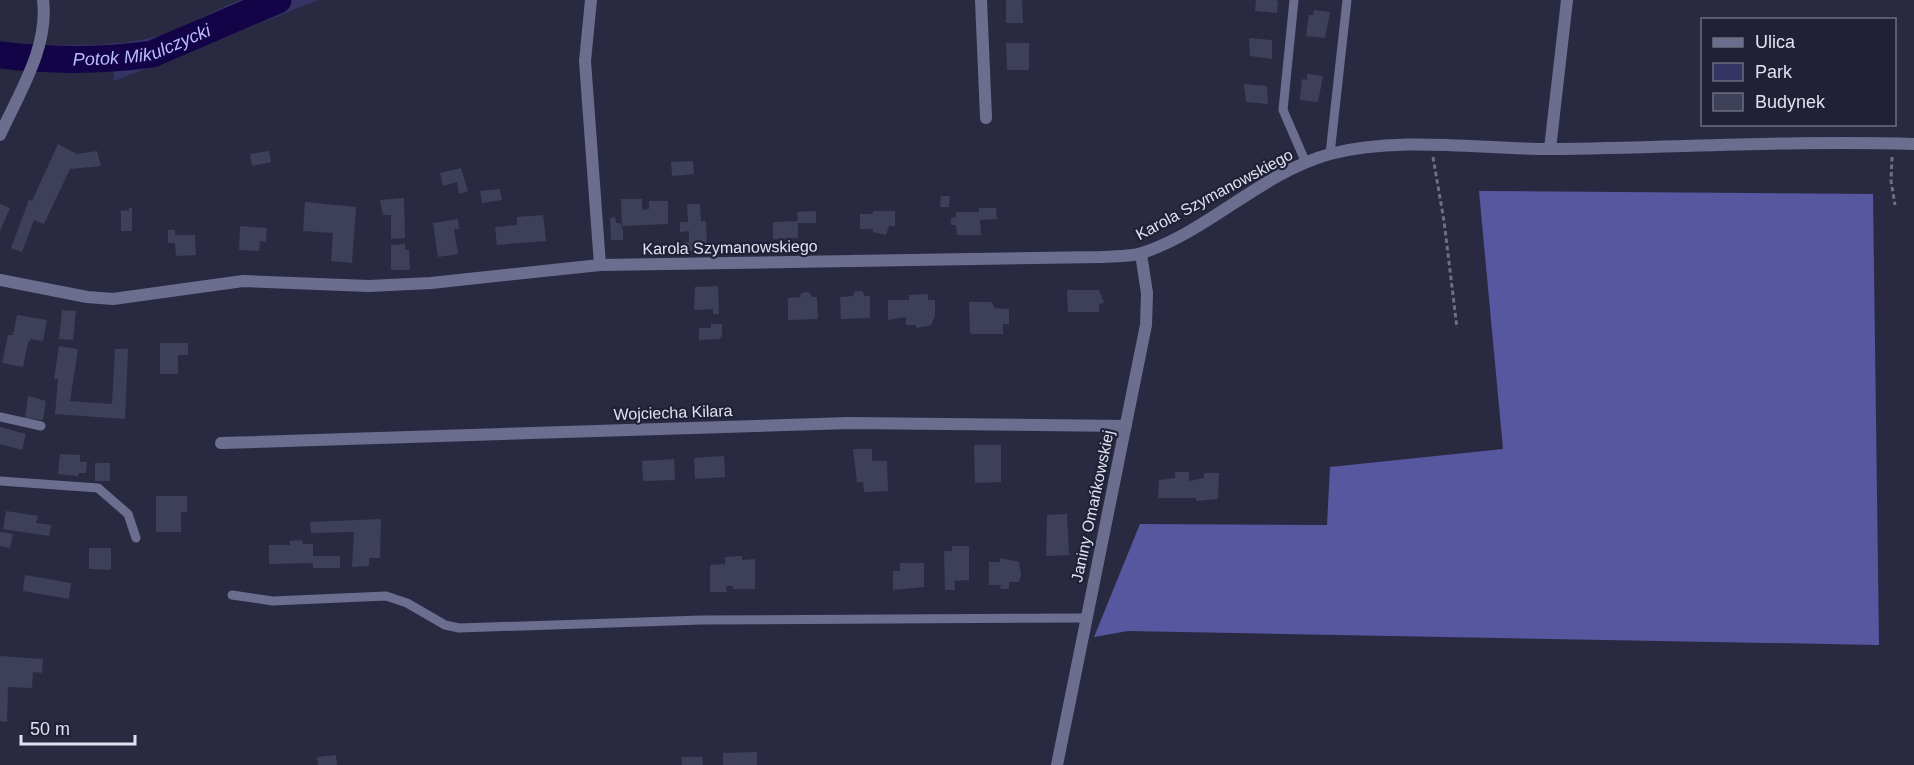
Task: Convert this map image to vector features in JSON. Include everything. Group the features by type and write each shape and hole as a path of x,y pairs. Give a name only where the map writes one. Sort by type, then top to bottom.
{"street":[{"path":"0,135 29,73 40,42 45,19 43,0"},
{"path":"591,0 585,61 600,266"},
{"path":"981,0 986,118"},
{"path":"1550,149 1567,0"},
{"name":"Karola Szymanowskiego","path":"0,280 87,297 113,299 243,281 369,286 431,283 600,266 1101,257 1140,254 1184,233 1306,163 1330,154 1378,147 1550,149 1914,144"},
{"name":"Janiny Omańkowskiej","path":"1057,765 1146,325 1147,293 1140,254"},
{"name":"Wojciecha Kilara","path":"221,443 849,423 1126,426"}],"lane":[{"path":"1294,0 1283,110 1306,163"},
{"path":"1330,154 1347,0"},
{"path":"0,417 41,426"},
{"path":"0,481 98,488 128,514 136,538"},
{"path":"232,595 273,601 386,596 407,603 445,626 459,628 701,620 1086,618"}],"path":[{"path":"1893,143 1891,181 1895,205"},
{"path":"1431,147 1444,221 1457,328"}],"green space":[{"path":"240,0 318,0 114,81 114,68 44,70 53,45 114,44 143,40 172,31"}],"shaded area":[{"path":"1479,191 1873,194 1879,645 1128,631 1094,637 1140,524 1327,525 1330,467 1503,449"}],"building":[{"path":"1006,0 1022,0 1023,23 1006,23"},
{"path":"1256,0 1276,0 1278,2 1277,13 1255,11"},
{"path":"1314,10 1330,12 1325,38 1306,36 1309,15 1313,15"},
{"path":"1249,38 1272,40 1272,59 1250,56"},
{"path":"1006,43 1029,43 1029,70 1007,70"},
{"path":"1307,74 1323,76 1318,102 1300,100 1302,79 1307,80"},
{"path":"1244,84 1267,86 1268,104 1246,102"},
{"path":"58,144 77,154 97,151 101,166 70,169 44,224 34,220 22,252 11,248 29,200 32,201"},
{"path":"269,151 271,162 252,166 250,154"},
{"path":"693,161 694,174 672,176 671,162"},
{"path":"461,168 468,191 459,194 457,182 443,186 440,173"},
{"path":"500,189 502,200 482,203 480,191"},
{"path":"941,196 950,196 949,207 940,207"},
{"path":"404,198 405,238 391,239 391,215 383,215 380,200"},
{"path":"621,199 642,199 642,210 649,209 649,201 668,201 668,224 622,226"},
{"path":"305,202 356,207 352,263 331,261 333,233 303,231"},
{"path":"0,204 10,208 0,231"},
{"path":"687,204 700,204 701,221 706,221 707,251 682,252 682,243 689,242 689,231 680,232 680,222 688,222"},
{"path":"129,208 132,208 132,231 121,231 121,210 129,211"},
{"path":"979,208 996,208 997,219 980,220 981,235 957,235 956,225 951,225 951,218 956,217 956,212 979,212"},
{"path":"816,211 816,223 798,223 798,238 773,239 773,222 798,221 797,212"},
{"path":"873,211 895,211 895,226 889,226 886,235 873,232 873,229 860,229 860,214 873,214"},
{"path":"543,215 546,241 497,245 495,227 517,225 517,217"},
{"path":"615,217 616,223 620,223 623,230 623,240 611,240 610,218"},
{"path":"458,219 459,229 454,229 458,254 438,257 433,223"},
{"path":"240,226 267,228 266,242 260,241 259,251 239,250"},
{"path":"168,230 175,230 175,235 195,235 196,255 176,256 175,243 168,243"},
{"path":"405,244 405,250 409,250 410,270 391,270 391,245"},
{"path":"718,286 719,314 713,314 713,309 694,310 695,287"},
{"path":"1067,290 1099,290 1104,302 1099,305 1099,312 1068,312"},
{"path":"855,291 862,291 865,296 870,296 870,318 841,319 840,297 853,296"},
{"path":"809,292 812,297 817,297 818,319 788,320 788,298 800,297 801,293"},
{"path":"928,294 928,300 935,300 935,316 931,325 917,328 915,325 906,325 906,317 888,320 888,300 909,300 909,295"},
{"path":"969,302 991,302 995,308 1009,309 1009,324 1003,324 1003,334 972,334 970,332"},
{"path":"62,310 76,311 73,340 59,339"},
{"path":"17,315 47,320 43,341 31,339 28,343 23,367 2,363 8,335 13,335"},
{"path":"711,324 722,324 722,336 719,339 699,340 699,328 711,328"},
{"path":"160,343 188,343 188,355 178,355 178,374 160,374"},
{"path":"59,346 78,349 70,401 112,404 115,349 128,349 125,419 55,414 58,379 54,379"},
{"path":"28,396 46,401 43,420 25,418"},
{"path":"0,427 26,434 22,450 0,444"},
{"path":"974,445 1001,445 1001,482 975,483"},
{"path":"853,449 872,449 872,461 887,461 888,491 864,492 863,482 857,482"},
{"path":"60,454 80,455 80,462 87,462 86,473 79,473 78,476 58,474"},
{"path":"724,456 725,477 695,479 694,458"},
{"path":"674,459 675,480 643,481 642,461"},
{"path":"95,463 110,463 110,481 95,481"},
{"path":"1175,472 1189,472 1189,481 1204,478 1204,473 1219,473 1218,499 1196,501 1196,498 1158,498 1159,480 1175,478"},
{"path":"156,496 187,496 187,512 181,512 181,532 156,532"},
{"path":"6,511 38,516 36,523 51,525 49,536 3,529"},
{"path":"1067,514 1069,555 1046,556 1047,515"},
{"path":"381,519 380,558 369,558 369,566 352,567 354,532 311,533 310,522"},
{"path":"0,532 13,534 10,548 0,546"},
{"path":"302,540 303,544 313,544 313,556 340,556 340,568 313,568 313,563 269,564 269,545 290,545 290,541"},
{"path":"952,546 969,546 969,580 954,581 955,590 945,590 944,551 952,551"},
{"path":"89,548 111,548 111,570 89,569"},
{"path":"742,556 742,560 755,559 755,589 733,589 733,586 726,586 727,592 710,592 710,565 725,564 725,557"},
{"path":"1000,558 1019,562 1021,575 1019,582 1009,582 1009,589 1000,589 1001,585 989,585 989,562 1000,562"},
{"path":"900,563 924,563 924,587 893,590 893,571 900,571"},
{"path":"25,575 71,583 69,599 23,591"},
{"path":"0,656 43,659 42,673 33,672 32,688 8,687 7,722 0,721"},
{"path":"757,752 757,765 723,765 723,753"},
{"path":"336,755 337,765 318,765 317,757"},
{"path":"681,757 702,757 703,765 682,765"}],"waterway":[{"name":"Potok Mikulczycki","path":"0,55 76,59 152,54 278,0"},
{"name":"Potok Mikulczycki","path":"6,63 7,56"}]}
